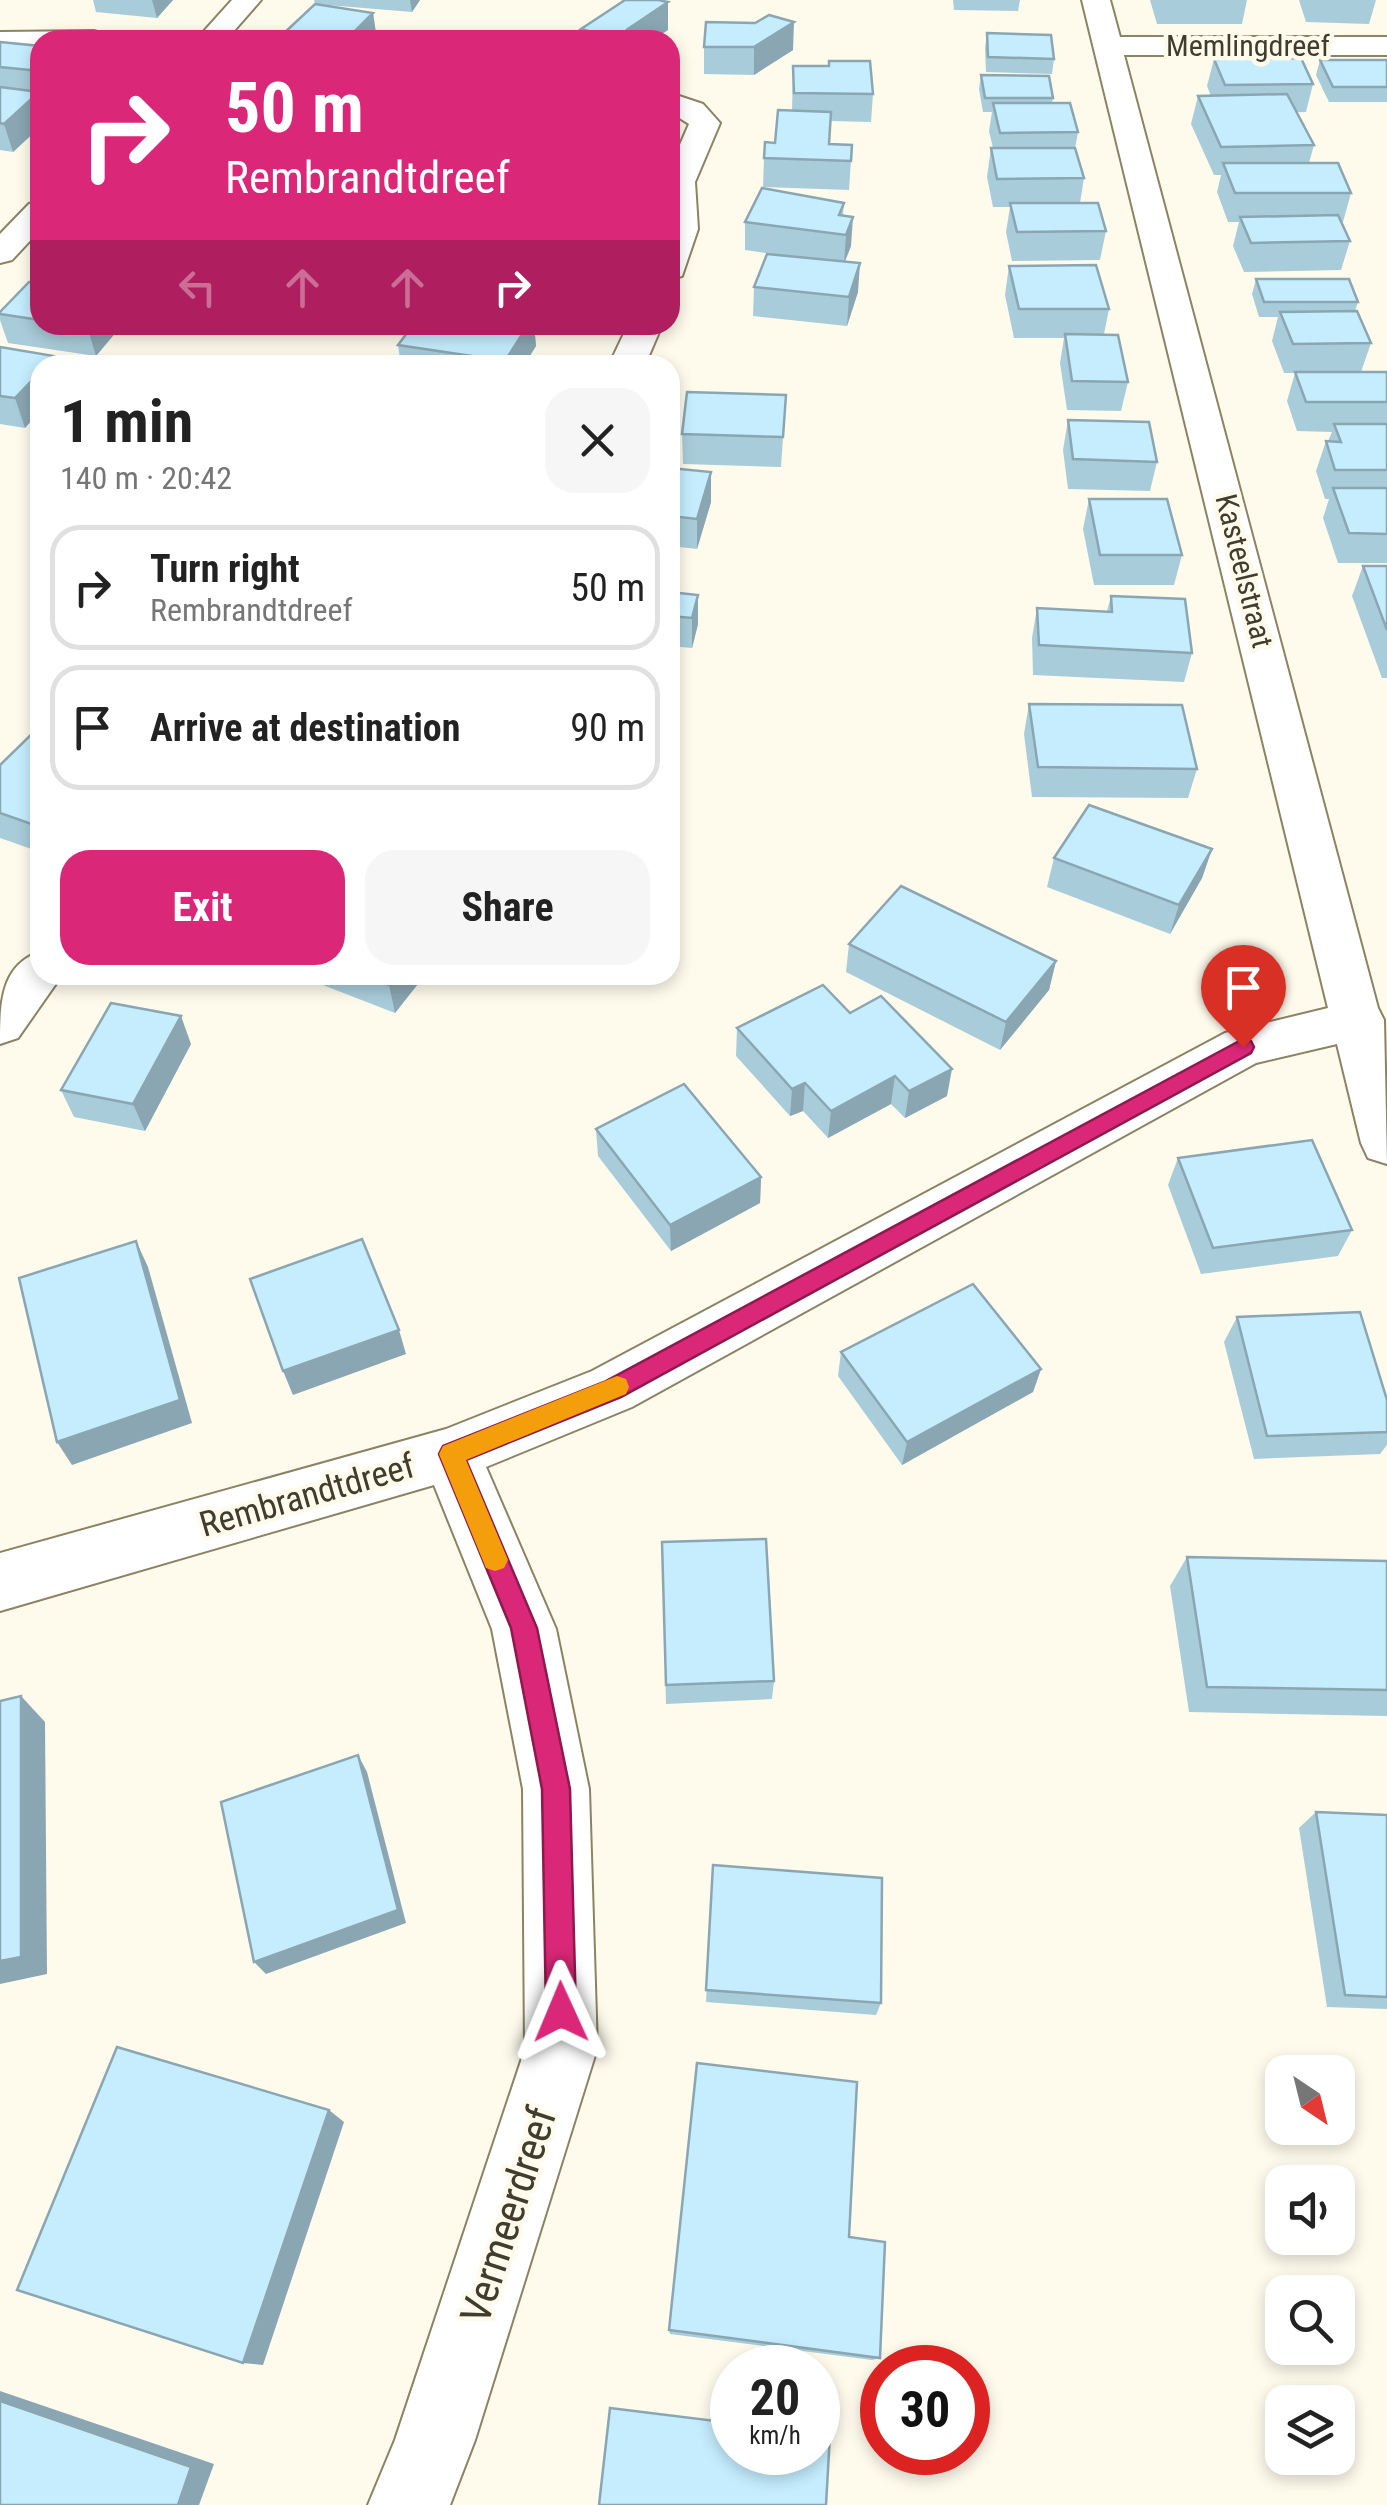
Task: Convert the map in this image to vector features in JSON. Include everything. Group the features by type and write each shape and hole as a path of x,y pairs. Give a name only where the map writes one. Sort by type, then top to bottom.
{"street":[{"path":"219,30 246,0"},
{"name":"Kasteelstraat","path":"1096,0 1359,1020 1387,1143"},
{"path":"0,41 30,41"},
{"name":"Memlingdreef","path":"1110,46 1387,46"},
{"path":"680,106 692,110 705,123 680,164"},
{"path":"0,253 30,222"},
{"path":"0,1025 30,984"},
{"name":"Rembrandtdreef","path":"0,1582 451,1454 612,1390 1243,1047 1359,1020"},
{"name":"Vermeerdreef","path":"409,2505 435,2440 562,2049 556,1789 524,1628 451,1454"}],"building":[{"path":"625,0 668,2 628,29 632,30 581,29"},
{"path":"315,4 373,13 356,30 287,30"},
{"path":"769,15 794,22 754,47 704,47 706,22 755,23"},
{"path":"987,33 1051,35 1054,59 988,57"},
{"path":"0,42 30,45 30,70 0,67"},
{"path":"1301,58 1313,84 1225,85 1214,59"},
{"path":"1320,60 1387,60 1387,87 1333,87"},
{"path":"829,61 870,61 873,94 794,93 793,66 829,66"},
{"path":"981,75 1049,76 1053,98 985,98"},
{"path":"0,87 30,91 30,100 4,124 0,123"},
{"path":"1287,94 1314,145 1221,147 1198,96"},
{"path":"993,103 1070,103 1078,132 1000,133"},
{"path":"778,110 831,112 829,144 852,145 851,161 764,158 765,142 775,143"},
{"path":"991,148 1075,148 1084,178 997,179"},
{"path":"1223,163 1338,163 1351,193 1235,193"},
{"path":"762,188 844,203 839,215 853,217 846,235 745,222"},
{"path":"1010,203 1098,203 1106,231 1017,232"},
{"path":"1338,215 1350,241 1251,243 1240,217"},
{"path":"767,254 860,263 849,297 754,287"},
{"path":"1096,265 1109,309 1019,309 1009,266"},
{"path":"1256,279 1349,279 1358,302 1264,302"},
{"path":"29,282 30,282 30,318 0,312"},
{"path":"1357,311 1371,343 1293,344 1280,312"},
{"path":"1065,334 1118,335 1128,382 1072,381"},
{"path":"406,335 522,335 509,355 465,355 398,345"},
{"path":"0,347 48,355 30,355 30,382 15,398 0,396"},
{"path":"1295,372 1387,372 1387,402 1306,402"},
{"path":"687,392 786,395 783,437 682,434"},
{"path":"1068,420 1149,422 1157,462 1073,459"},
{"path":"1334,424 1387,424 1387,470 1335,470 1326,441 1341,442"},
{"path":"680,469 711,472 697,519 680,517"},
{"path":"1333,488 1387,488 1387,534 1349,533"},
{"path":"1089,499 1167,499 1182,555 1100,555"},
{"path":"1363,566 1387,566 1387,630"},
{"path":"680,593 698,595 692,618 680,617"},
{"path":"1111,596 1185,599 1192,653 1039,645 1037,608 1112,612"},
{"path":"1029,704 1182,705 1197,769 1038,767"},
{"path":"30,736 30,824 0,813 0,765"},
{"path":"1089,805 1212,849 1179,905 1054,858"},
{"path":"901,886 1056,961 1006,1022 849,944"},
{"path":"823,985 850,1013 881,996 952,1069 909,1091 895,1076 831,1111 805,1083 792,1089 737,1028"},
{"path":"111,1003 181,1016 133,1104 61,1090"},
{"path":"684,1084 761,1177 670,1225 596,1129"},
{"path":"1312,1140 1352,1230 1213,1248 1178,1158"},
{"path":"362,1239 399,1330 283,1371 250,1279"},
{"path":"136,1241 180,1400 57,1442 19,1278"},
{"path":"973,1284 1041,1369 907,1442 841,1352"},
{"path":"1360,1312 1387,1400 1387,1432 1267,1436 1237,1317"},
{"path":"766,1539 774,1681 666,1685 662,1542"},
{"path":"1187,1557 1387,1561 1387,1690 1207,1687"},
{"path":"21,1696 21,1957 0,1961 0,1701"},
{"path":"358,1755 398,1910 254,1962 221,1802"},
{"path":"1316,1812 1387,1815 1387,1997 1345,1995"},
{"path":"713,1865 882,1878 881,2003 706,1990"},
{"path":"117,2047 329,2110 243,2363 17,2290"},
{"path":"697,2063 857,2082 849,2237 885,2242 881,2345 860,2345 860,2355 840,2353 840,2345 782,2345 669,2330"},
{"path":"0,2401 191,2467 178,2505 0,2505"},
{"path":"610,2408 710,2420 710,2475 828,2475 826,2505 599,2505"}],"slow traffic":[{"path":"495,1560 451,1454 617,1387"}],"route":[{"path":"561,2012 556,1789 524,1628 451,1454 612,1390 1243,1047"}]}
